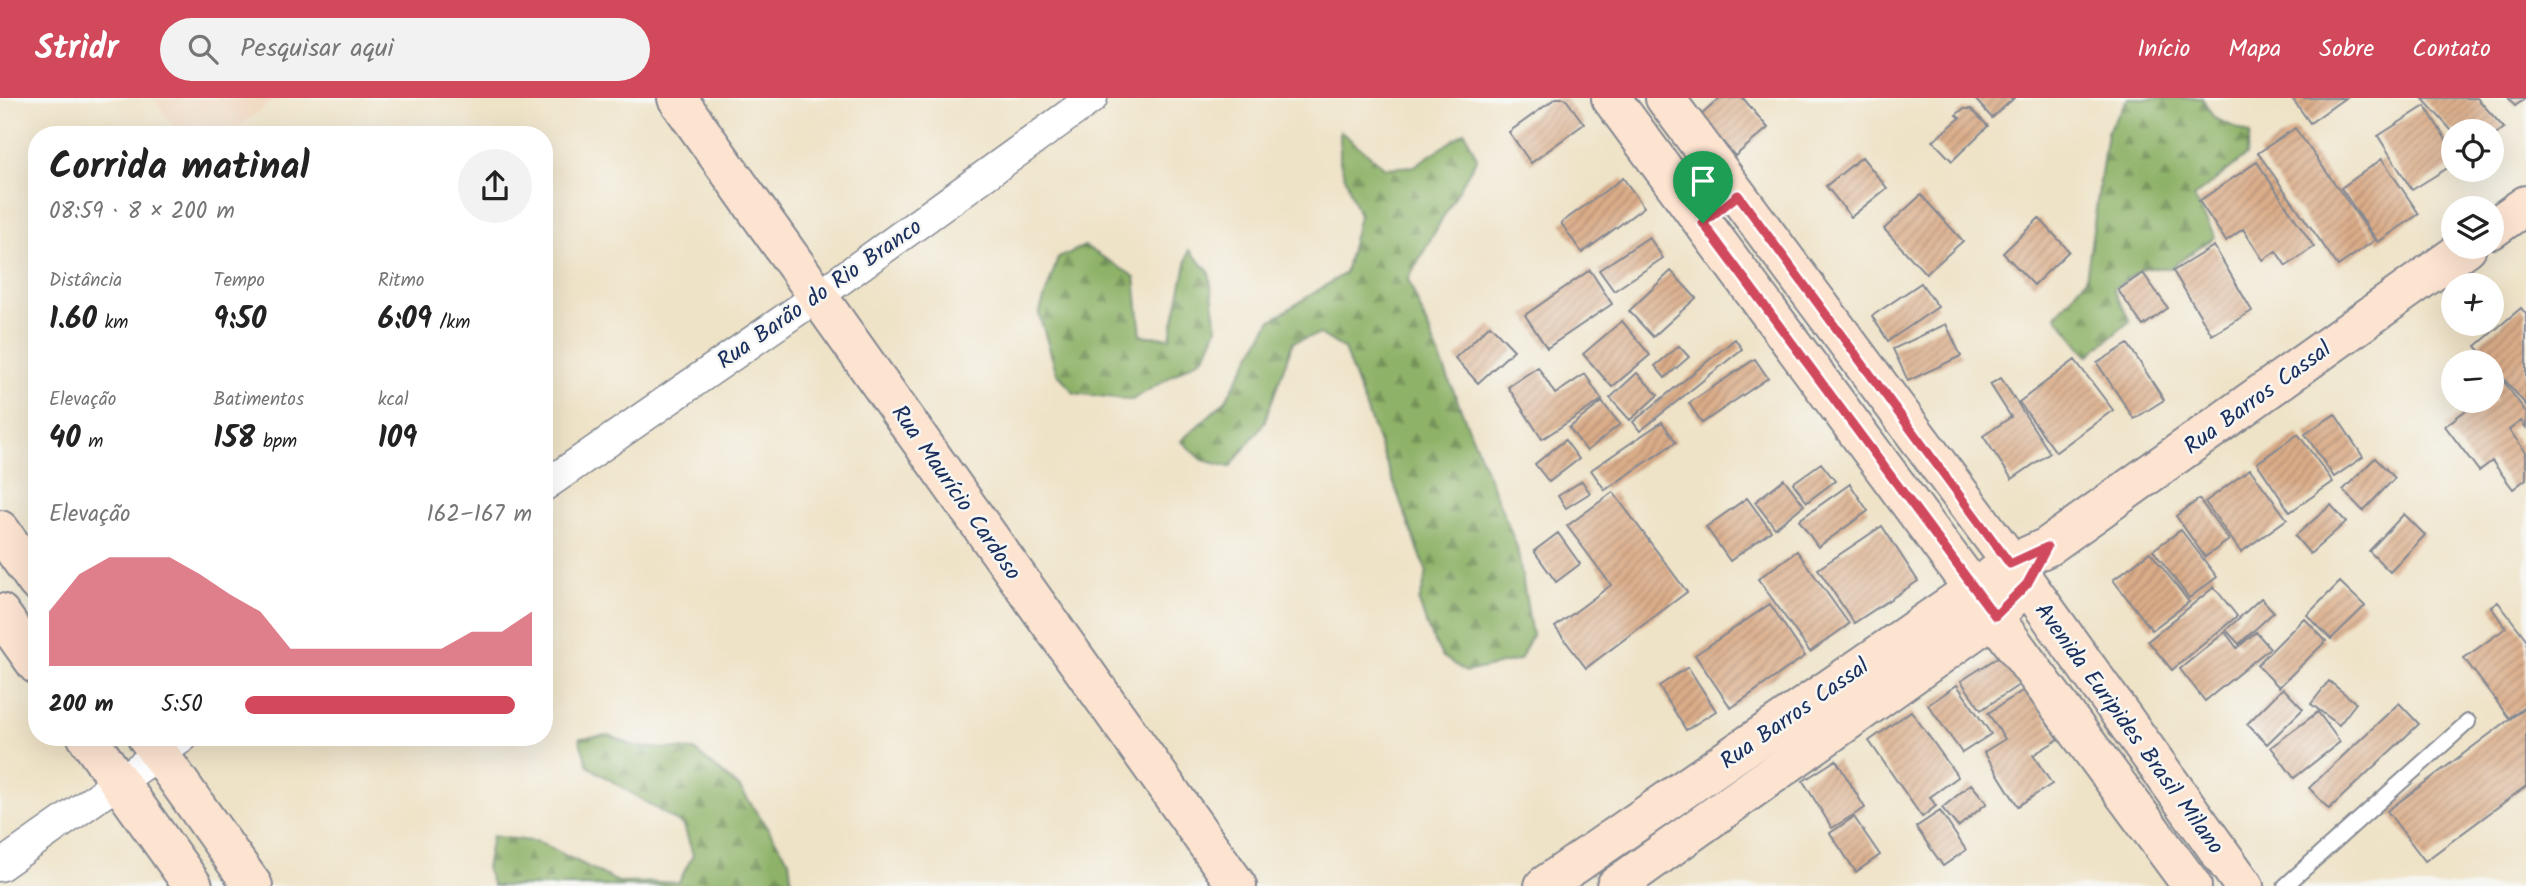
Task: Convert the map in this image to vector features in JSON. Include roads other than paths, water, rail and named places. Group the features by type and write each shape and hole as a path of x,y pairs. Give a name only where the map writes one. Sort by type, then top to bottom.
{"street":[{"name":"Rua Maurício Cardoso","path":"677,98 1237,886"},
{"name":"Rua Barão do Rio Branco","path":"553,480 818,296 1092,98"},
{"name":"Avenida Euripides Brasil Milano","path":"1611,98 2182,872"},
{"name":"Avenida Euripides Brasil Milano","path":"1665,98 2019,574 2244,886"},
{"path":"1703,223 1738,195"},
{"path":"2504,221 2526,205"},
{"name":"Rua Barros Cassal","path":"1622,882 1984,602 2047,547 2450,259"},
{"path":"0,530 28,569"},
{"name":"Rua Barros Cassal","path":"1544,886 1605,844 1984,602"},
{"path":"0,613 28,652"},
{"path":"93,746 193,886"},
{"path":"0,866 119,782 159,746"},
{"path":"166,746 253,886"},
{"path":"2182,872 2206,834"},
{"path":"1605,844 1622,882"}],"lane":[{"path":"2285,886 2468,722"}]}
